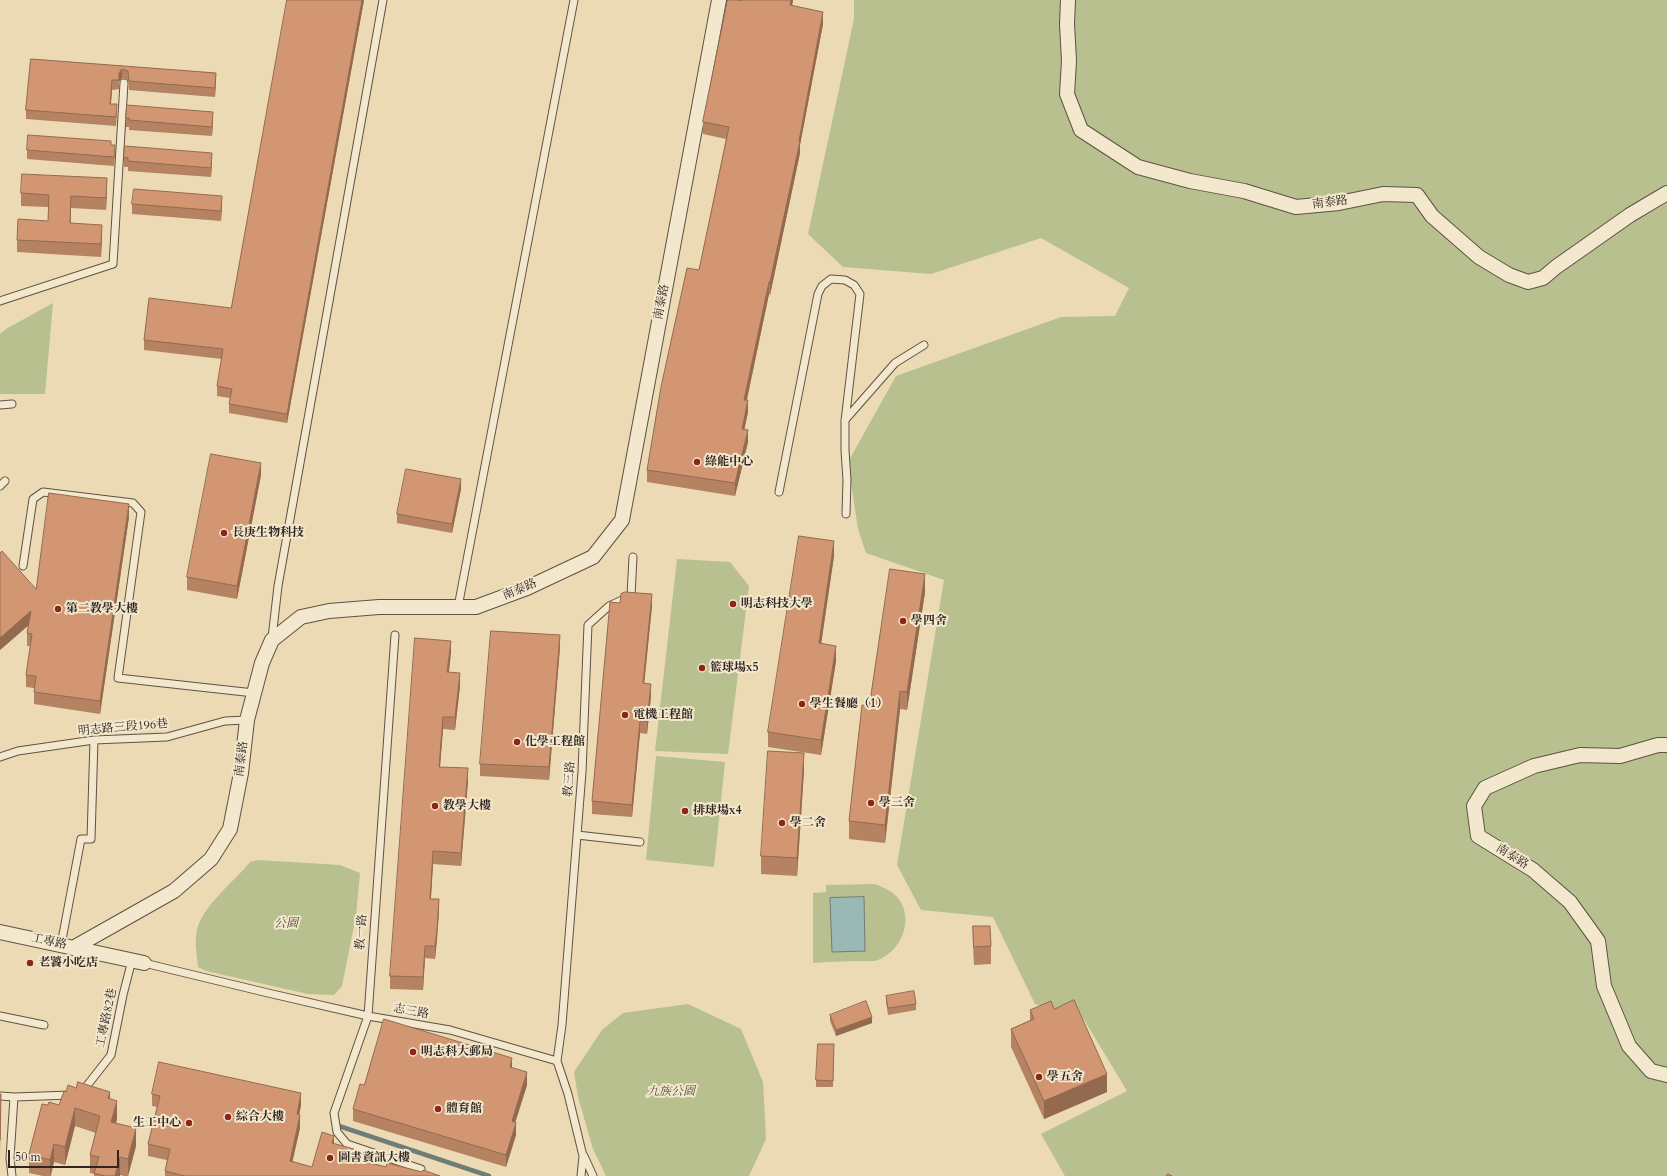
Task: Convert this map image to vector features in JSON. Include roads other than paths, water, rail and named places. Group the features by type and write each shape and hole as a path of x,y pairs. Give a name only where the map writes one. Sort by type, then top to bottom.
{"street":[{"name":"南泰路","path":"67,946 174,891 211,859 230,829 241,773 246,720 262,663 272,640 301,617 329,611 379,607 476,607 527,588 593,557 622,520 719,0"},
{"name":"南泰路","path":"1068,0 1067,24 1069,61 1067,94 1081,130 1138,166 1190,181 1244,191 1296,207 1339,203 1383,194 1418,195 1432,216 1479,257 1509,275 1528,282 1543,278 1556,267 1630,215 1667,193"},
{"name":"南泰路","path":"1667,745 1658,745 1620,756 1580,755 1534,766 1484,788 1474,806 1478,836 1533,870 1570,902 1598,941 1604,986 1629,1046 1651,1070 1667,1075"},
{"name":"工專路","path":"1,935 67,946 138,961"}],"lane":[{"path":"272,640 278,586 383,0"},
{"path":"458,607 574,0"},
{"path":"0,301 114,264 124,83"},
{"path":"779,492 818,294 822,286 831,279 845,280 854,285 860,294 845,421 847,480 846,514"},
{"path":"845,421 895,363 924,345"},
{"path":"0,404 12,404"},
{"path":"23,566 33,498 43,492 133,503 141,512 118,678 254,693"},
{"name":"教三路","path":"557,1062 562,1025 582,772 588,626 608,606 631,596 633,557"},
{"name":"教一路","path":"395,635 368,1016 334,1113 336,1132 347,1144 420,1173"},
{"name":"明志路三段196巷","path":"0,757 18,751 94,740 167,737 225,721 246,720"},
{"path":"67,946 81,839 91,839 94,740"},
{"path":"577,835 640,842"},
{"name":"志三路","path":"138,961 260,992 368,1016 450,1030 557,1062"},
{"name":"工專路82巷","path":"14,1097 80,1095 111,1055 123,995 138,961"},
{"path":"0,1016 44,1025"},
{"path":"557,1062 568,1094 583,1156 593,1176"},
{"path":"0,1096 14,1097 10,1158 12,1176"},
{"path":"581,1176 583,1156"}],"water":[{"path":"864,897 865,951 832,952 830,898"}],"waterway":[{"path":"336,1125 489,1176"}],"place":[{"name":"綠能中心","path":"697,462"},
{"name":"長庚生物科技","path":"224,533"},
{"name":"明志科技大學","path":"733,604"},
{"name":"第二教學大樓","path":"58,609"},
{"name":"學四舍","path":"903,621"},
{"name":"籃球場x5","path":"702,668"},
{"name":"學生餐廳（1）","path":"802,704"},
{"name":"電機工程館","path":"625,715"},
{"name":"化學工程館","path":"517,742"},
{"name":"學三舍","path":"871,803"},
{"name":"教學大樓","path":"435,806"},
{"name":"排球場x4","path":"685,811"},
{"name":"學二舍","path":"782,823"},
{"name":"老饕小吃店","path":"30,963"},
{"name":"明志科大郵局","path":"413,1052"},
{"name":"學五舍","path":"1039,1077"},
{"name":"體育館","path":"438,1109"},
{"name":"綜合大樓","path":"228,1117"},
{"name":"生工中心","path":"189,1123"},
{"name":"圖書資訊大樓","path":"330,1158"}],"park label":[{"name":"公園","path":"286,924"},
{"name":"九族公園","path":"671,1092"}]}
